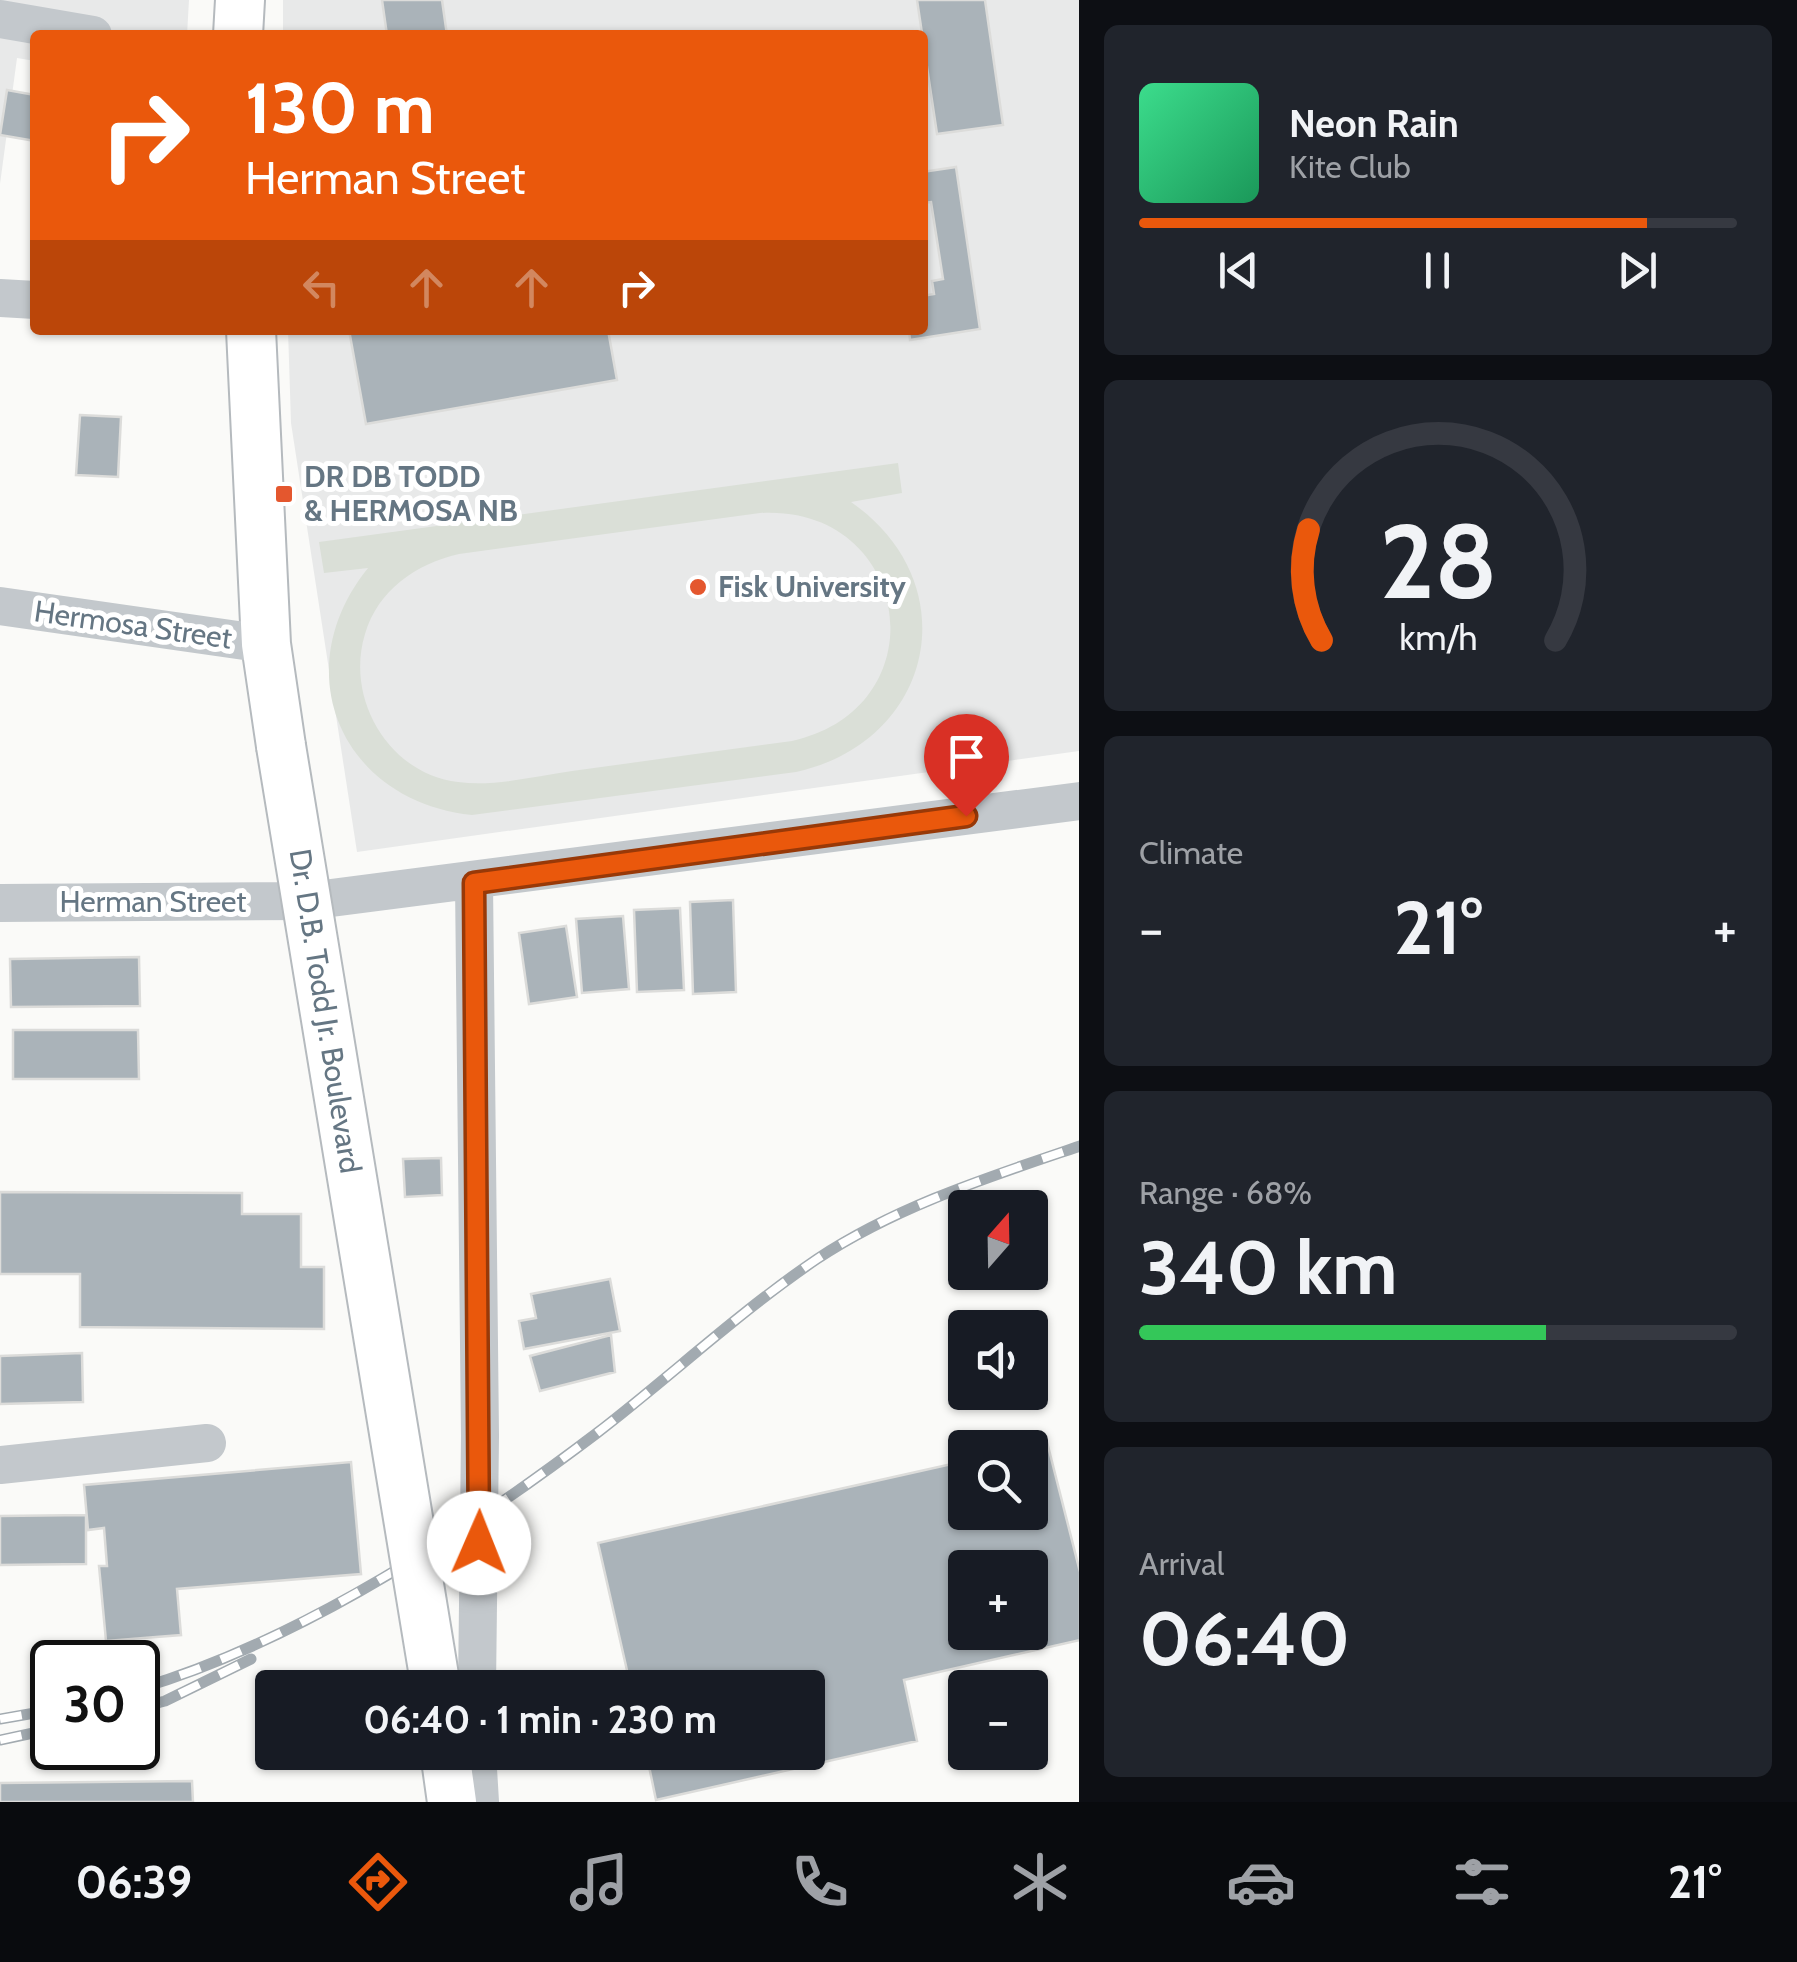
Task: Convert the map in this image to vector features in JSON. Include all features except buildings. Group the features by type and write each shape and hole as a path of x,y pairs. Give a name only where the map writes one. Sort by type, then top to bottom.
{"main road":[{"path":"238,30 240,0"},
{"name":"Dr. D.B. Todd Jr. Boulevard","path":"251,335 266,644 433,1670"},
{"path":"448,1770 452,1802"}],"street":[{"path":"0,19 64,30"},
{"path":"0,298 30,300"},
{"name":"Hermosa Street","path":"0,606 266,644"},
{"name":"Herman Street","path":"0,904 308,902 1079,801"},
{"path":"474,883 480,1436 477,1670"},
{"path":"0,1464 207,1443"},
{"path":"478,1770 480,1802"}],"shaded area":[{"path":"0,0 189,0 187,30 30,30 30,60 17,58 0,184"},
{"name":"Fisk University","path":"283,0 1079,0 1079,751 357,852 291,423 288,335 928,335 928,30 283,30"},
{"path":"898,463 902,493 851,502 888,536 911,574 922,615 920,656 905,694 880,728 843,755 796,772 472,815 427,805 389,785 360,758 340,725 330,688 331,648 343,608 368,568 324,573 319,542","holes":["760,513 811,519 850,540 876,572 889,611 888,652 872,690 840,721 792,741 472,783 433,776 412,765 393,749 367,707 360,659 371,618 389,592 428,565 459,554"]}],"railway":[{"path":"160,1682 198,1669 318,1614 436,1546 546,1471 760,1301 848,1240 944,1194 1079,1146"},
{"path":"160,1702 251,1659"},
{"path":"0,1719 30,1714"},
{"path":"0,1740 30,1734"}],"place":[{"name":"DR DB TODD & HERMOSA NB","path":"284,494"},
{"name":"Fisk University","path":"698,587"}],"route":[{"path":"479,1543 474,883 966,816"}]}
